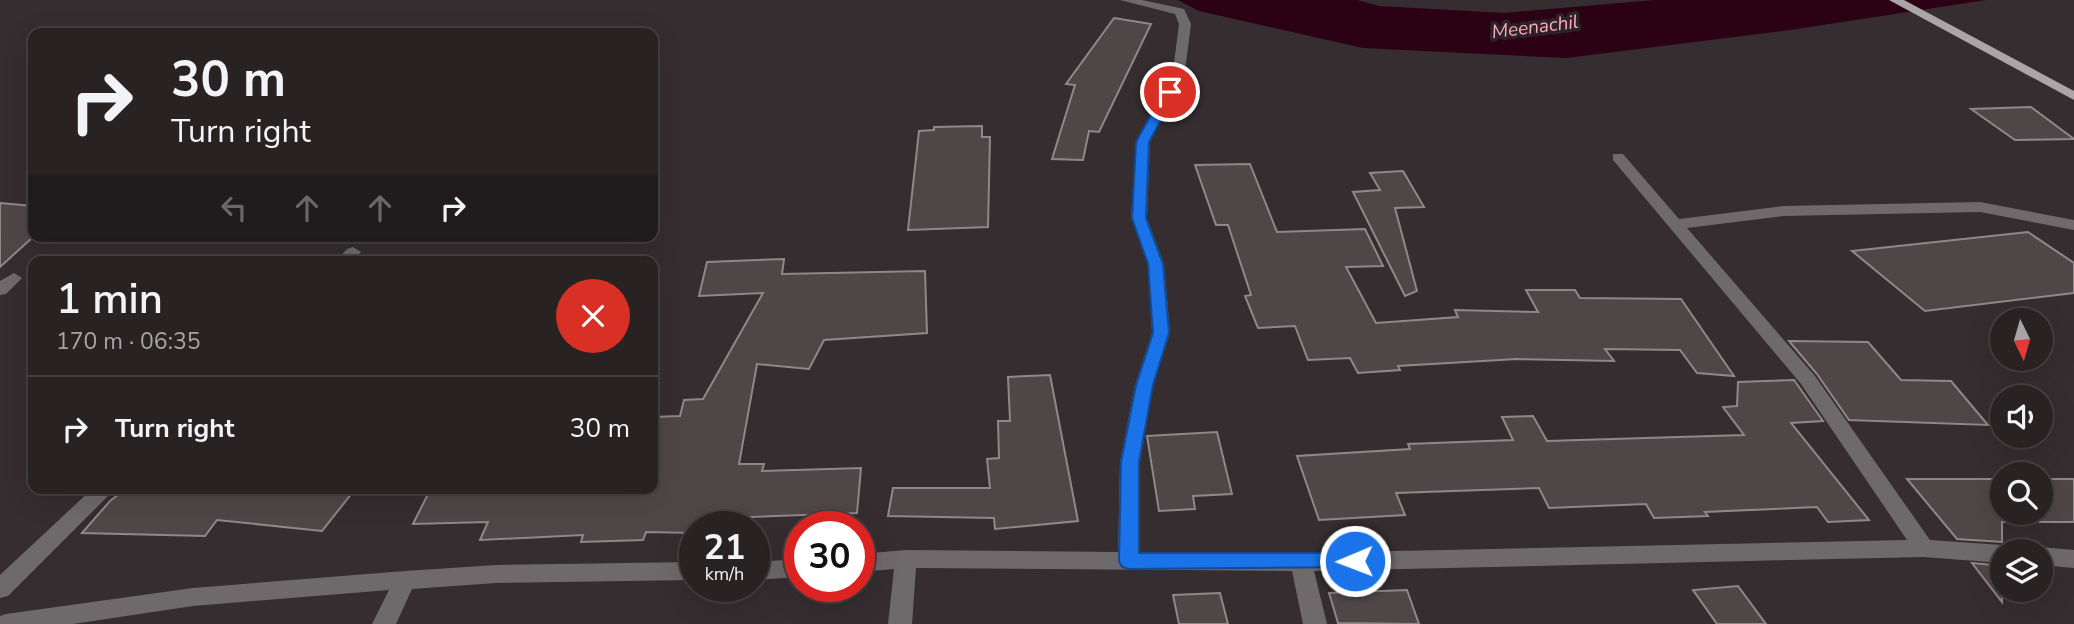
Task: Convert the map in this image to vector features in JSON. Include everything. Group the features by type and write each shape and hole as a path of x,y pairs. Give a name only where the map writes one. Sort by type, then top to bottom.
{"main road":[{"path":"1895,0 2074,96"}],"street":[{"path":"1126,0 1180,12 1185,24 1179,71 1143,142 1139,218 1156,264 1161,333 1144,385 1130,462 1129,561"},
{"path":"1618,156 1808,380 1924,548"},
{"path":"1678,224 1783,211 1980,207 2074,225"},
{"path":"0,290 14,278"},
{"path":"0,589 100,494"},
{"path":"875,562 906,559 1301,562 1924,548 1990,553"},
{"path":"2053,557 2074,559"},
{"path":"900,624 906,559"},
{"path":"1301,562 1315,624"},
{"path":"6,624 193,597 495,573 679,572"},
{"path":"384,624 405,580"}],"water":[{"name":"Meenachil","path":"1178,0 1357,0 1379,6 1504,13 1655,0 1986,0 1790,30 1566,58 1363,48 1199,11"}],"building":[{"path":"1114,18 1151,24 1099,132 1089,131 1083,160 1052,159 1075,85 1066,84"},
{"path":"2031,107 2074,139 2015,140 1971,109"},
{"path":"982,126 982,137 990,137 988,227 908,230 919,131 934,130 934,127"},
{"path":"1250,164 1277,232 1365,229 1383,266 1346,267 1376,323 1458,317 1455,310 1538,312 1526,290 1575,290 1580,298 1681,299 1734,376 1697,373 1680,350 1605,349 1614,361 1517,359 1398,366 1400,370 1358,373 1350,358 1308,360 1295,326 1258,328 1245,296 1251,295 1228,225 1216,225 1195,165"},
{"path":"1403,171 1424,207 1395,208 1417,291 1405,296 1353,192 1380,190 1370,173"},
{"path":"0,203 28,206 28,242 0,267"},
{"path":"2028,232 2074,263 2074,293 1925,311 1852,251"},
{"path":"784,259 782,274 925,271 927,333 824,340 809,369 757,364 739,464 764,464 762,471 861,468 857,511 784,511 784,516 770,516 770,511 679,511 679,533 646,532 643,540 581,542 583,535 480,540 488,522 413,524 428,494 658,494 658,417 680,416 684,400 703,399 763,293 699,296 707,262"},
{"path":"1789,341 1868,342 1901,380 1951,381 1988,425 1849,420 1817,374"},
{"path":"1050,375 1078,521 995,529 994,518 888,516 893,488 990,488 987,459 999,458 998,421 1010,421 1008,377"},
{"path":"1794,380 1823,421 1791,423 1869,520 1828,522 1817,507 1705,512 1708,516 1654,518 1646,504 1549,508 1539,488 1396,493 1405,515 1319,520 1297,456 1410,449 1408,444 1513,440 1502,417 1533,416 1547,441 1744,435 1723,407 1737,406 1738,382"},
{"path":"1217,432 1232,494 1193,496 1195,509 1159,511 1147,436"},
{"path":"1907,479 1990,479 1990,525 2002,525 2002,539 1990,539 1990,541 1957,539"},
{"path":"2053,479 2074,479 2074,522 2053,522"},
{"path":"119,494 351,494 322,531 217,520 205,536 82,533"},
{"path":"1972,563 1990,565 1990,586"},
{"path":"1738,586 1766,624 1717,624 1693,590"},
{"path":"1407,590 1419,624 1338,623 1329,593"},
{"path":"1220,593 1228,624 1179,624 1173,595"}],"route":[{"path":"1170,92 1143,142 1139,218 1156,264 1161,333 1144,385 1130,462 1129,561 1355,561"}]}
